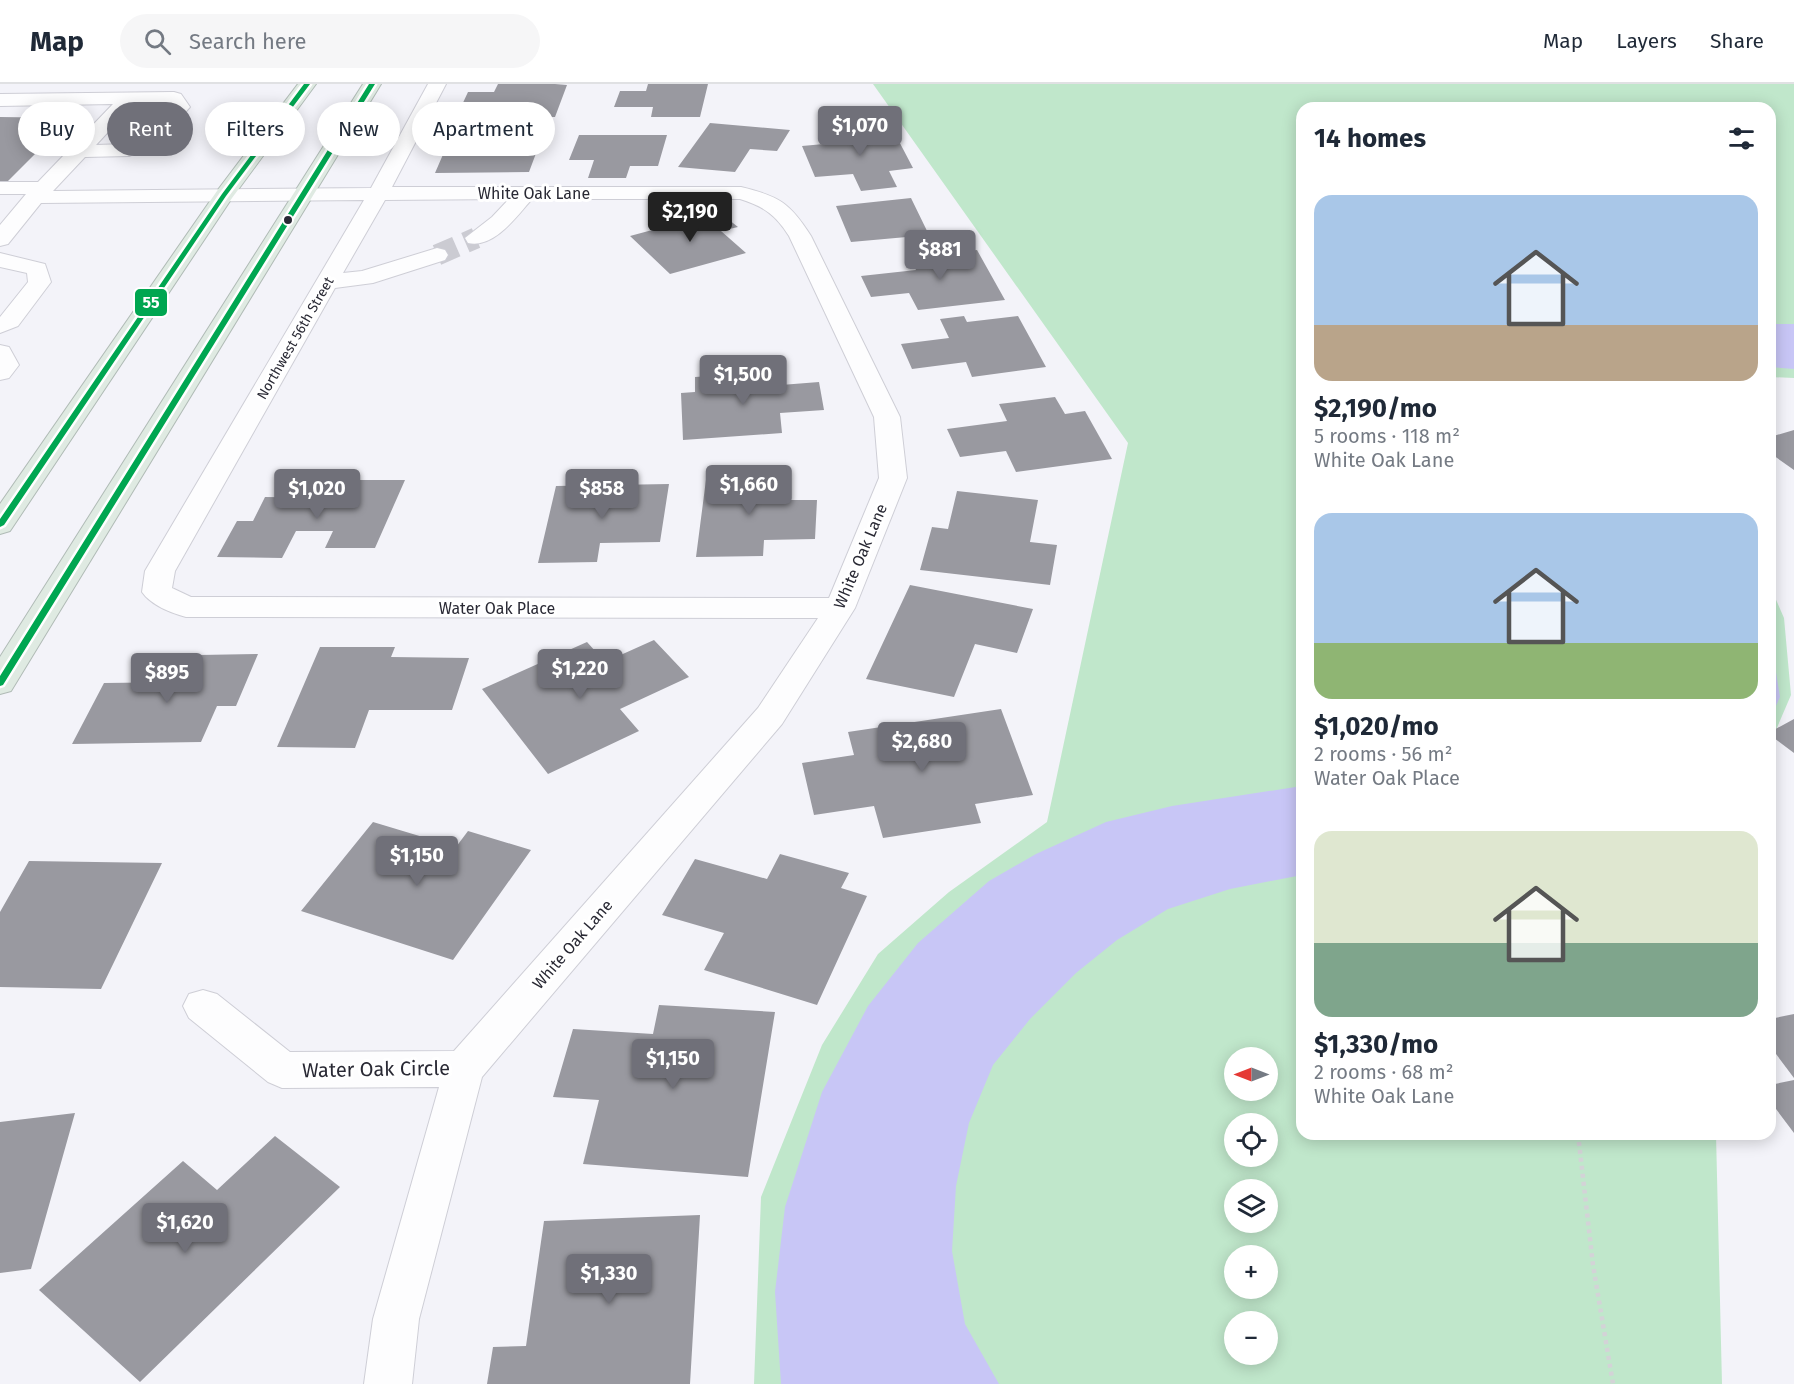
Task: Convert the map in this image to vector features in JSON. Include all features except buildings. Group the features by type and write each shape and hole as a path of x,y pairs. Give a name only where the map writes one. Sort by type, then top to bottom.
{"highway":[{"path":"0,525 224,195 307,84"},
{"path":"0,683 372,84"}],"street":[{"name":"Northwest 56th Street","path":"158,592 160,571 378,194 437,84"},
{"path":"0,100 174,98 181,107 148,142 129,150 95,151"},
{"path":"95,134 129,99"},
{"path":"0,239 74,156"},
{"name":"White Oak Lane","path":"0,188 40,193 224,195 527,192 741,193 768,201 788,217 800,236 887,417 893,478 840,608 770,716 464,1069 396,1319 388,1384"},
{"path":"476,238 500,222 527,192"},
{"path":"327,282 365,278 437,255"},
{"path":"0,260 37,269 40,282 10,321 0,326"},
{"path":"0,352 7,365 0,373"},
{"name":"Water Oak Place","path":"158,592 186,607 840,608"},
{"name":"Water Oak Circle","path":"203,1006 282,1070 464,1069"}],"path":[{"path":"1579,1140 1593,1265 1613,1384"}],"green space":[{"path":"873,84 1794,84 1794,378 1776,377 1776,102 1296,102 1296,1140 1716,1140 1722,1384 754,1384 761,1197 822,1045 878,954 949,892 1047,822 1128,443"},
{"path":"1776,600 1784,618 1791,695 1776,730"}],"water":[{"path":"1776,324 1794,324 1794,369 1776,368"},
{"path":"1776,672 1780,697 1776,706"},
{"path":"1296,787 1296,876 1230,889 1168,909 1117,940 1076,973 1030,1019 993,1065 969,1123 956,1186 952,1251 965,1324 999,1384 781,1384 775,1292 785,1207 822,1092 868,1006 918,943 989,881 1036,854 1106,822 1172,806"}],"tunnel":[{"path":"437,255 476,238"}],"transit line":[{"name":"55","path":"0,525 224,195 307,84"},
{"name":"55","path":"0,683 372,84"}]}
